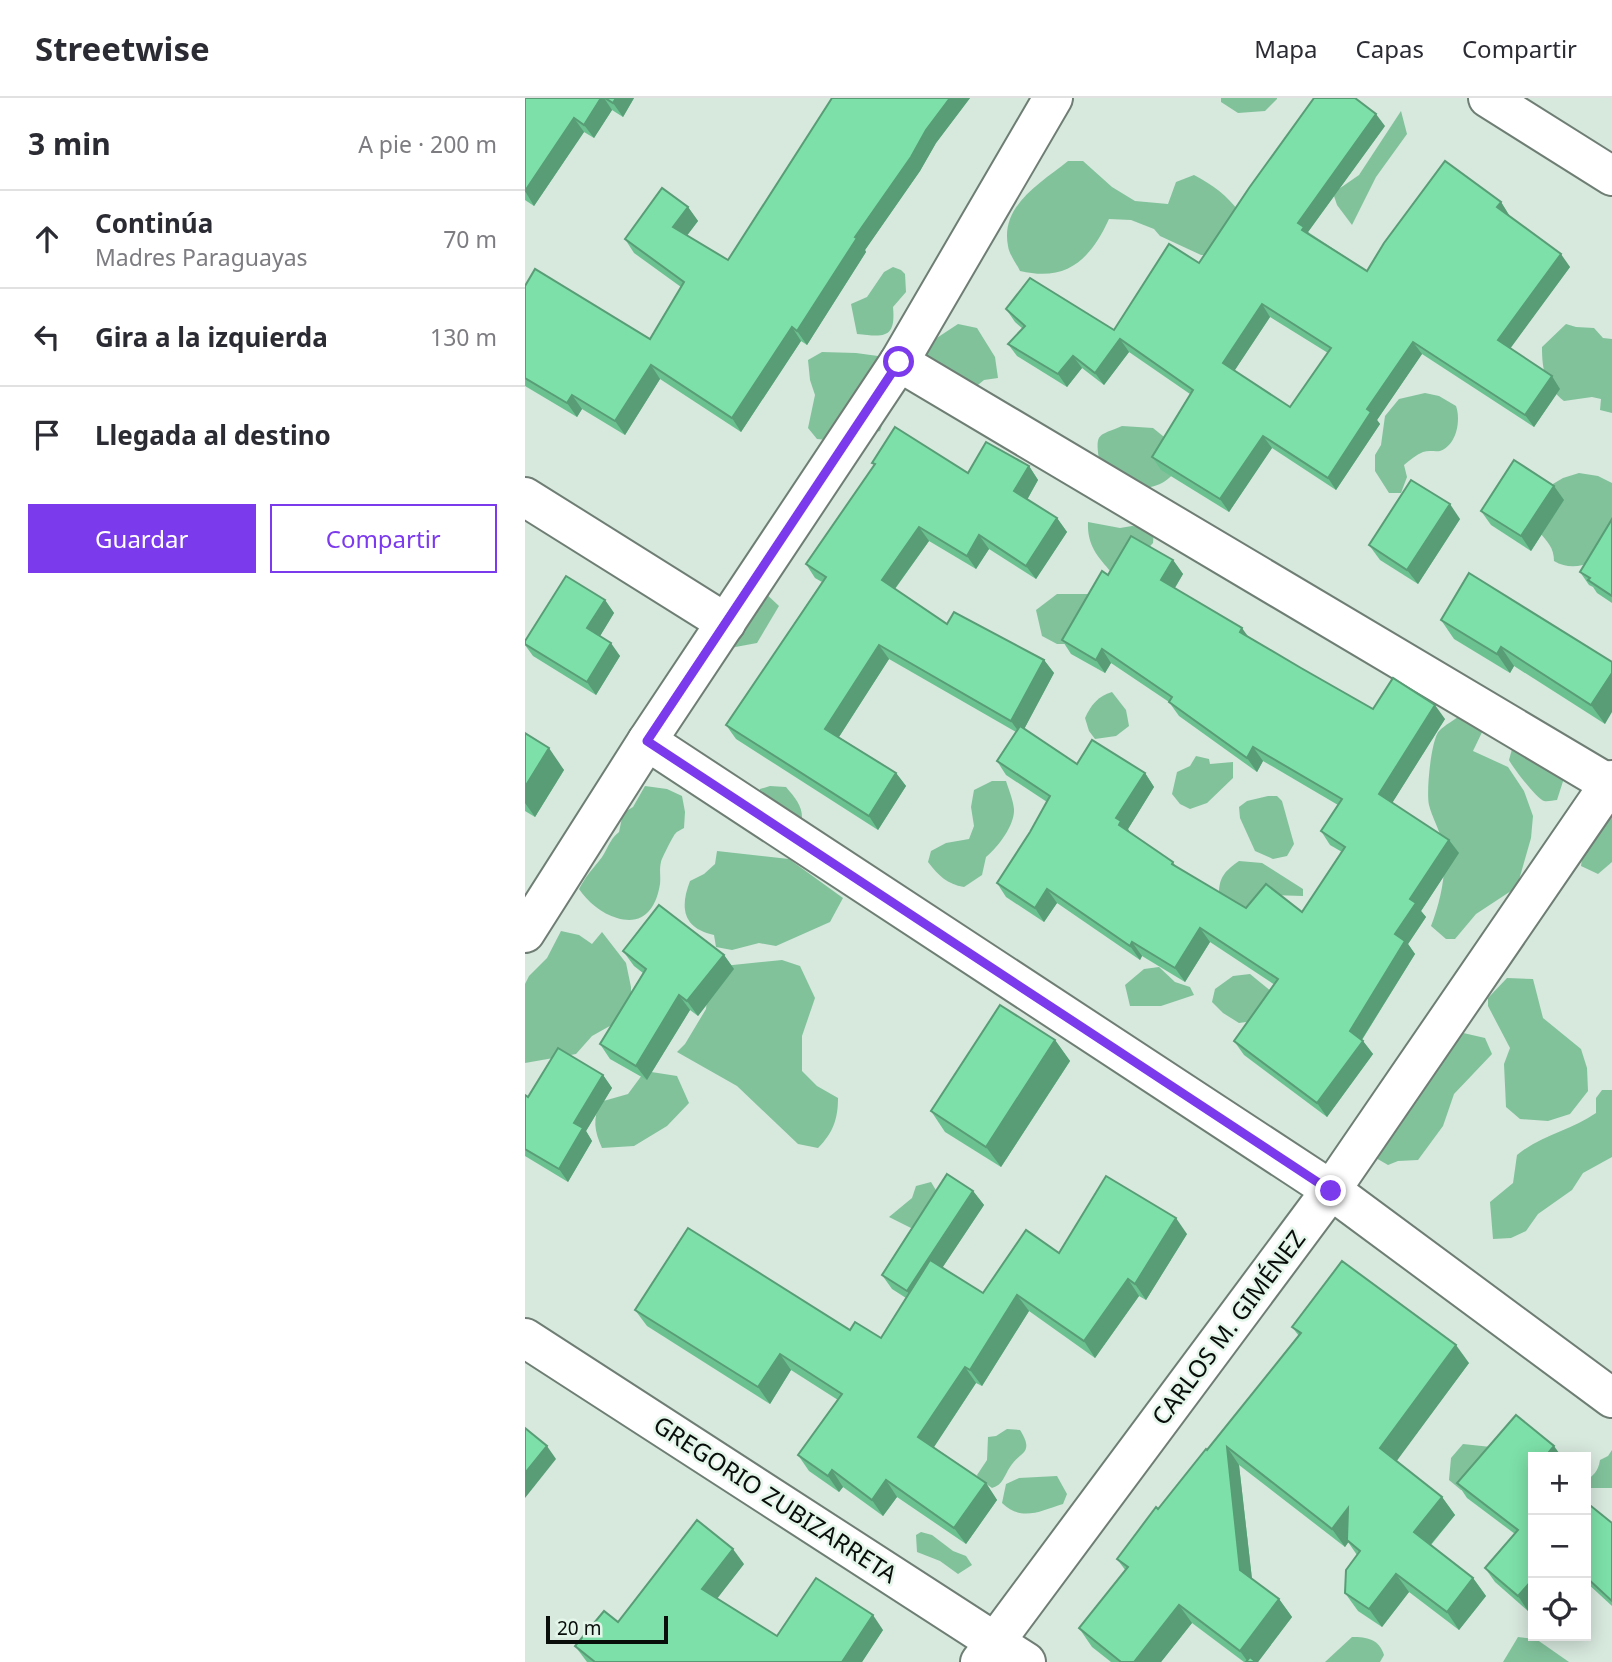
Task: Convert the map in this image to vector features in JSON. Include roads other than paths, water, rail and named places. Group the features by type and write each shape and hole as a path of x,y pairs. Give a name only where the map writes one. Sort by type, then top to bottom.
{"street":[{"path":"525,933 647,741 899,362 1053,98"},
{"path":"1488,98 1612,176"},
{"path":"899,362 1610,782"},
{"path":"525,498 726,623"},
{"path":"647,741 1331,1191 1612,1398"},
{"name":"CARLOS M. GIMÉNEZ","path":"1000,1656 1331,1191 1610,782"},
{"name":"GREGORIO ZUBIZARRETA","path":"525,1338 1000,1656"}]}
